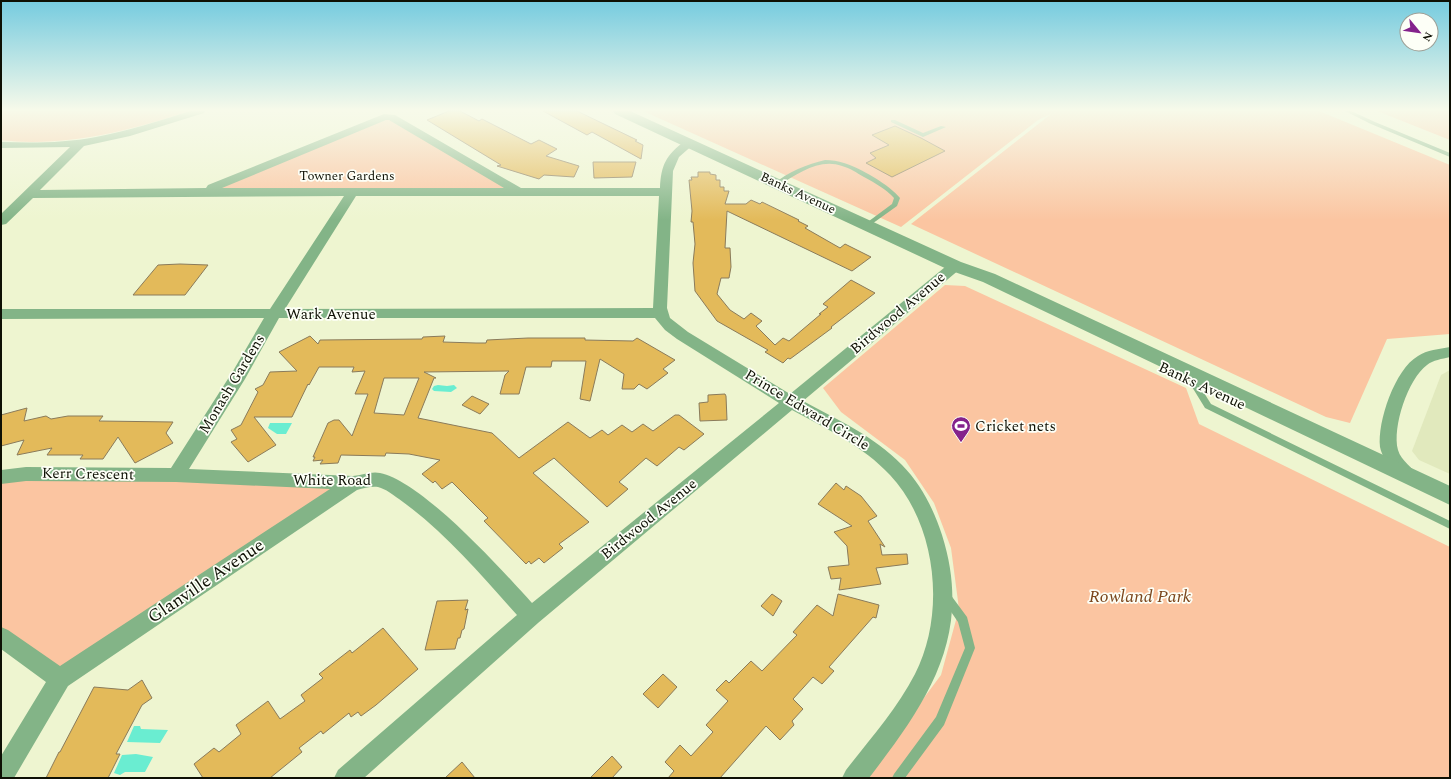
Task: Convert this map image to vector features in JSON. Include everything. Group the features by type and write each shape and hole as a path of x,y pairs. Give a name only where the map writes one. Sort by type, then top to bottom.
{"street":[{"path":"1,221 61,164 76,147"},
{"path":"204,192 308,147"},
{"path":"443,147 518,191"},
{"path":"660,313 666,192 669,163 673,157 684,147"},
{"name":"Banks Avenue","path":"698,147 955,266 989,278 1450,496"},
{"name":"Towner Gardens","path":"29,194 353,191 666,192"},
{"name":"Monash Gardens","path":"176,476 239,375 274,314 353,191"},
{"name":"Banks Avenue","path":"955,266 980,281 1450,504"},
{"name":"Birdwood Avenue","path":"346,778 531,616 955,266"},
{"name":"Wark Avenue","path":"1,314 660,313"},
{"name":"Prince Edward Circle","path":"660,313 672,328 695,343 791,402 853,434 885,458 903,477 923,507 941,562 943,593 941,623 934,650 922,682 899,718 854,778"},
{"path":"1409,477 1394,459 1389,447 1388,434 1390,420 1411,369 1422,360 1434,355 1450,352"},
{"name":"Kerr Crescent","path":"1,477 26,474 176,476"},
{"name":"White Road","path":"176,476 353,483 380,480 400,489 456,539 531,616"},
{"name":"Glanville Avenue","path":"60,679 353,483"},
{"path":"1,637 60,679 1,778"}],"lane":[{"path":"1432,147 1450,155"},
{"path":"777,184 807,167 824,162 842,164 890,189 897,198 896,205 867,225"},
{"path":"1193,382 1208,406 1450,525"},
{"path":"898,778 940,721 970,648 963,620 943,593"}],"shaded area":[{"path":"1450,370 1450,474 1419,460 1412,451 1441,375"}],"green space":[{"path":"315,147 443,147 518,191 204,192"},
{"path":"724,147 1003,147 901,227"},
{"path":"1009,147 1407,147 1450,165 1450,334 1387,339 1350,423 1326,417 911,224"},
{"name":"Rowland Park","path":"945,285 965,286 1186,388 1199,424 1450,547 1450,778 864,778 941,675 959,609 951,548 934,503 905,460 841,412 823,388"},
{"path":"1,477 353,483 60,679 1,637"}],"water":[{"path":"454,385 457,388 451,392 434,391 432,389 434,386"},
{"path":"270,423 292,423 286,434 277,434 268,428"},
{"path":"134,726 140,726 141,729 168,730 160,743 127,742"},
{"path":"136,754 153,757 145,772 125,772 120,775 114,773 122,755"}],"building":[{"path":"472,147 554,147 557,149 546,156 579,166 574,177 544,175 539,179 497,166 501,165"},
{"path":"620,147 643,147 641,159"},
{"path":"883,147 938,147 945,151 892,177 866,163 876,158 870,153"},
{"path":"593,162 636,162 632,177 594,178"},
{"path":"698,172 710,172 710,174 716,175 716,180 720,180 720,187 724,187 724,191 729,191 725,204 746,204 751,200 760,204 762,202 799,220 798,221 808,226 805,228 840,248 845,244 871,257 852,271 727,211 725,248 730,248 731,267 729,278 721,278 717,294 730,310 744,319 751,313 762,321 756,326 775,345 783,338 789,341 821,314 819,314 828,307 823,304 851,280 875,293 831,327 832,328 783,363 765,352 768,350 717,321 695,291 693,263 695,244 693,222 691,222 692,211 689,180 692,180 691,177 698,177"},
{"path":"158,265 208,265 185,295 133,295"},
{"path":"310,336 318,344 320,340 422,339 423,337 445,336 443,342 476,343 486,343 487,340 528,338 585,338 585,340 633,341 637,338 675,360 663,369 668,373 647,389 639,384 634,389 622,389 624,374 600,359 590,401 580,399 586,361 552,361 551,367 526,367 519,394 500,394 505,375 509,371 424,372 436,378 434,378 418,418 492,433 519,458 568,422 590,438 602,430 608,435 622,425 632,432 643,424 653,431 675,415 679,415 704,434 684,450 679,447 657,466 646,458 619,482 628,489 607,507 554,458 533,473 589,522 559,544 563,548 544,563 539,558 531,564 529,561 526,564 484,521 488,518 452,482 442,489 435,481 433,483 422,474 440,460 409,454 386,453 385,456 341,455 338,463 320,464 323,460 313,461 315,457 313,457 328,423 334,420 339,420 352,436 368,394 355,394 365,371 352,372 354,367 319,367 309,385 308,384 292,417 254,417 276,445 248,462 231,442 237,439 231,430 241,425 258,392 255,389 263,385 270,372 297,371 279,352","holes":["384,378 419,378 404,415 374,413"]},
{"path":"725,394 727,420 700,421 699,403 708,402 708,395"},
{"path":"472,396 489,404 480,414 462,405"},
{"path":"27,408 24,421 46,416 51,419 68,416 103,416 99,421 173,422 166,433 173,443 135,463 118,437 103,459 80,459 83,455 47,455 52,448 17,455 24,440 1,446 1,415"},
{"path":"836,483 844,490 846,486 861,496 877,516 868,521 885,547 880,544 882,555 907,554 908,564 876,568 881,584 839,590 841,578 831,579 828,567 849,565 847,546 834,532 852,526 818,504"},
{"path":"772,594 782,601 773,616 761,606"},
{"path":"838,594 879,605 876,618 873,617 829,667 834,671 822,684 813,677 793,699 803,709 792,721 794,725 780,740 766,726 720,778 668,778 674,771 665,762 680,745 691,756 713,732 706,725 728,701 716,690 726,680 729,683 751,661 762,671 797,635 793,632 817,605 833,616"},
{"path":"468,600 465,610 468,609 464,629 462,630 460,638 458,638 455,649 425,650 437,601"},
{"path":"383,628 418,669 376,705 361,716 358,712 351,717 349,713 323,734 321,731 299,748 302,752 270,778 203,778 194,764 214,748 219,752 241,734 236,725 268,701 280,719 305,701 301,695 323,678 319,674 350,650 352,653"},
{"path":"663,674 677,687 658,708 643,694"},
{"path":"142,680 152,698 142,705 116,754 120,754 108,778 46,778 94,687 128,690"},
{"path":"612,756 622,767 612,778 590,778"},
{"path":"462,762 475,778 445,778"}],"place":[{"name":"Cricket nets","path":"961,443"}]}
